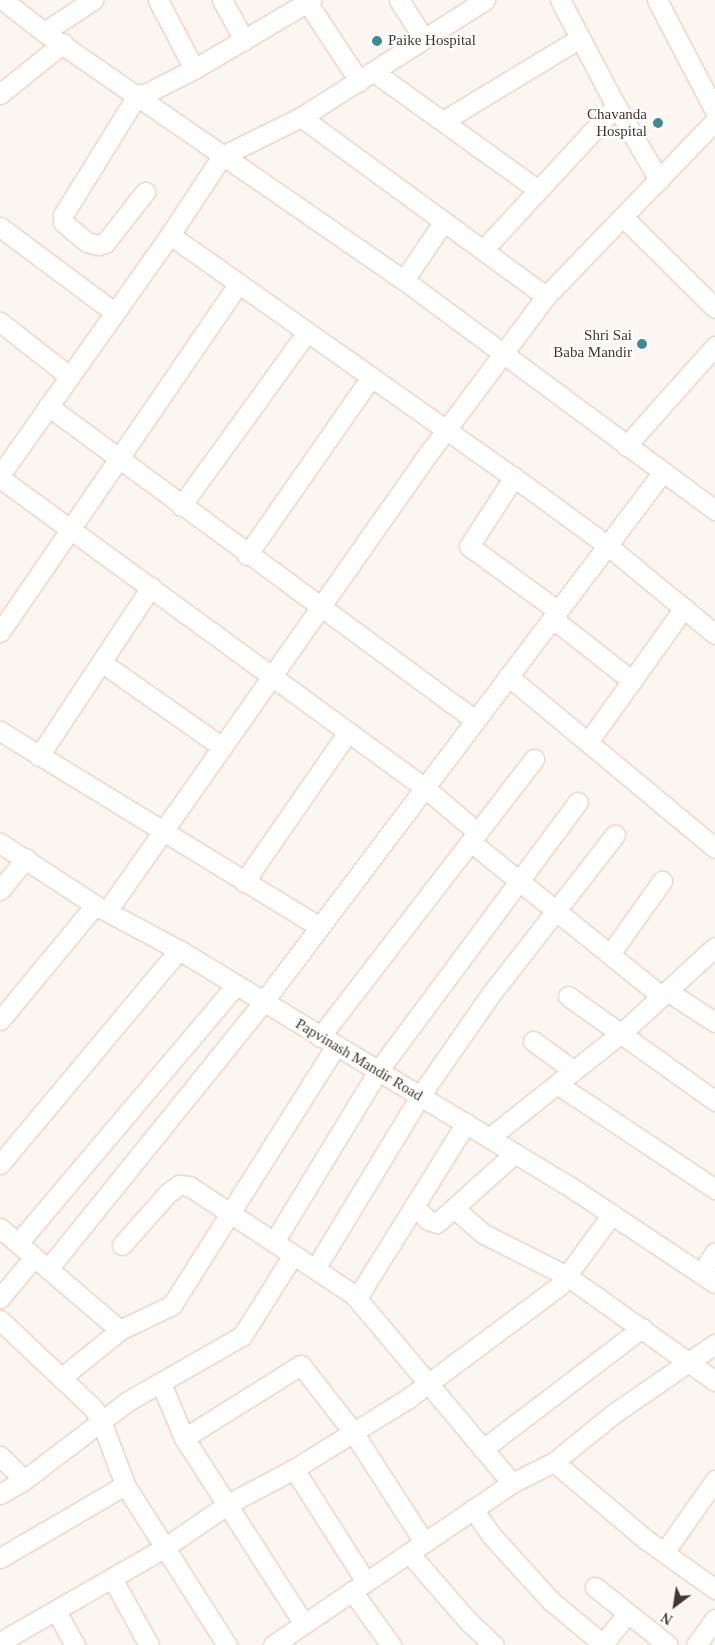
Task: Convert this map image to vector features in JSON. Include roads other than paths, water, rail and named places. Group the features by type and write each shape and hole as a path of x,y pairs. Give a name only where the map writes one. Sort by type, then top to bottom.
{"street":[{"path":"3,0 44,32 139,95 222,156 404,280 502,354 562,395 662,473 714,506"},
{"path":"44,32 93,0"},
{"path":"158,0 194,69"},
{"path":"222,0 244,40"},
{"path":"399,0 424,40"},
{"path":"485,0 301,117 222,156 170,235 0,476 424,788 520,880 610,954 664,994 715,1022"},
{"path":"560,0 616,106 659,180"},
{"path":"657,0 715,111"},
{"path":"145,192 105,242 98,245 87,242 63,222 63,215 139,95 194,69 244,40 300,3 366,76 443,121 538,190"},
{"path":"443,121 580,38"},
{"path":"3,88 63,43"},
{"path":"483,250 616,106"},
{"path":"301,117 546,296"},
{"path":"0,1020 101,908 162,832 446,430 546,296 715,120"},
{"path":"623,217 715,308"},
{"path":"404,280 444,221"},
{"path":"0,227 114,312"},
{"path":"170,235 514,477 607,545 715,634"},
{"path":"0,632 239,283"},
{"path":"0,322 69,376"},
{"path":"181,506 307,332"},
{"path":"626,446 715,346"},
{"path":"247,555 371,377"},
{"path":"48,406 320,609 475,720"},
{"path":"0,1298 41,1263 264,1001 318,926 662,473"},
{"path":"514,477 469,546 555,614 632,681"},
{"path":"39,756 151,587"},
{"path":"588,742 684,608"},
{"path":"101,662 222,748"},
{"path":"508,676 715,848"},
{"path":"0,732 318,926"},
{"path":"244,882 348,732"},
{"path":"62,1378 120,1330 172,1305 232,1214 328,1041 474,837 534,759"},
{"path":"274,1242 378,1071 578,802"},
{"path":"315,1269 420,1096 491,994 615,835"},
{"name":"Papvinash Mandir Road","path":"0,843 101,908 179,950 515,1153 612,1214 708,1278"},
{"path":"0,890 26,858"},
{"path":"610,954 662,881"},
{"path":"489,1138 622,1032 715,947"},
{"path":"0,1164 179,950"},
{"path":"18,1243 236,985"},
{"path":"568,996 622,1032 715,1101"},
{"path":"533,1040 573,1070"},
{"path":"557,1084 715,1190"},
{"path":"357,1298 466,1123"},
{"path":"414,1206 428,1220 437,1223 455,1209 515,1153"},
{"path":"122,1245 179,1185 189,1186 357,1298 512,1483"},
{"path":"455,1209 484,1234 567,1276 715,1381"},
{"path":"2,1641 164,1548 228,1504 294,1469 428,1383 560,1285 612,1214"},
{"path":"0,1228 120,1330"},
{"path":"708,1278 715,1252"},
{"path":"0,1494 24,1480 102,1423 128,1401 242,1336 293,1255"},
{"path":"0,1320 62,1378 102,1423 125,1485 227,1645"},
{"path":"483,1449 642,1328"},
{"path":"281,1643 304,1624 512,1483 554,1462 613,1414 715,1344"},
{"path":"184,1438 301,1365 354,1432 424,1542"},
{"path":"161,1383 184,1438 304,1624"},
{"path":"0,1456 24,1480"},
{"path":"554,1462 645,1539 715,1588"},
{"path":"294,1469 392,1645"},
{"path":"665,1552 715,1480"},
{"path":"0,1558 125,1485"},
{"path":"473,1509 490,1535 552,1601 602,1645 627,1614"},
{"path":"409,1553 469,1622 494,1645"},
{"path":"112,1578 149,1645"},
{"path":"594,1587 668,1645"},
{"path":"56,1611 75,1645"},
{"path":"696,1645 715,1619"}],"place":[{"name":"Paike Hospital","path":"377,41"},
{"name":"Chavanda Hospital","path":"658,123"},
{"name":"Shri Sai Baba Mandir","path":"642,344"}]}
